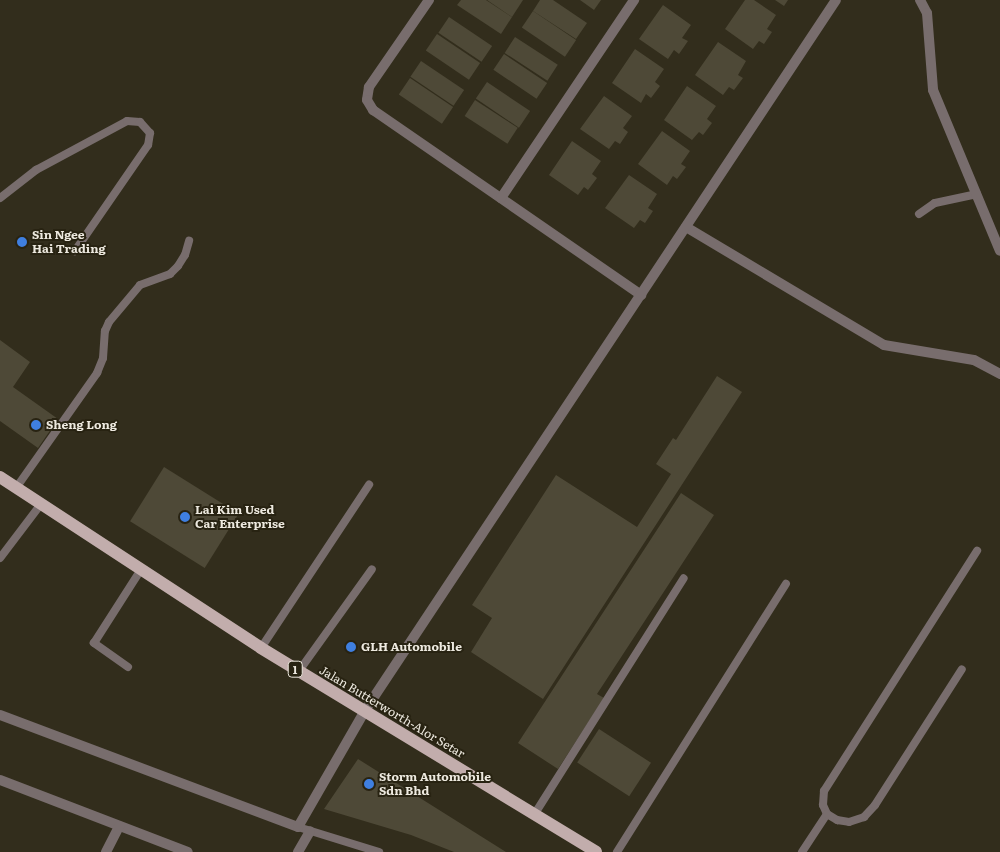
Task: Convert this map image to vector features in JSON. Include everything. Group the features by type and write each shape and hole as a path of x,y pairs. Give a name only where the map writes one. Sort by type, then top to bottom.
{"main road":[{"name":"Jalan Butterworth-Alor Setar","path":"0,477 140,571 261,648 596,852"}],"street":[{"path":"429,0 369,87 367,100 373,110 641,295"},
{"path":"501,198 634,0"},
{"path":"0,715 298,827 364,712 836,0"},
{"path":"920,0 927,13 934,90 1000,251"},
{"path":"686,227 884,345 974,360 1000,374"},
{"path":"0,780 188,852"},
{"path":"106,852 119,826"},
{"path":"298,852 310,831"}],"lane":[{"path":"0,198 45,165 126,121 140,122 150,133 148,144 75,251"},
{"path":"919,214 935,204 977,194"},
{"path":"16,488 96,373 103,358 105,331 109,322 140,285 170,274 178,266 185,255 189,241"},
{"path":"261,648 369,486"},
{"path":"0,558 41,504"},
{"path":"962,669 876,805 864,817 849,822 837,820 827,814 823,805 824,791 977,551"},
{"path":"299,671 372,569"},
{"path":"128,667 94,643 140,571"},
{"path":"534,814 684,578"},
{"path":"617,852 786,584"},
{"path":"802,852 827,814"},
{"path":"298,827 379,852"}],"building":[{"path":"461,0 486,0 512,17 501,34 457,5"},
{"path":"487,0 523,0 512,17"},
{"path":"540,0 553,0 587,23 576,39 533,11"},
{"path":"580,0 601,0 594,10"},
{"path":"745,0 754,0 776,15 767,29 772,32 764,44 759,41 753,49 725,29"},
{"path":"775,0 788,0 784,6"},
{"path":"663,5 691,25 682,38 688,41 679,54 674,50 668,59 639,39"},
{"path":"533,11 576,40 565,57 522,28"},
{"path":"449,17 492,46 481,62 438,33"},
{"path":"437,34 480,63 469,80 426,51"},
{"path":"515,37 558,65 547,81 505,53"},
{"path":"718,42 746,61 738,75 743,78 734,90 729,87 723,95 695,75"},
{"path":"635,49 664,69 655,82 660,86 651,98 646,94 641,103 612,83"},
{"path":"504,54 547,83 536,99 493,70"},
{"path":"421,61 464,90 453,106 410,77"},
{"path":"410,78 453,107 442,124 399,95"},
{"path":"487,82 530,111 519,128 476,99"},
{"path":"687,86 716,106 707,119 712,123 703,135 699,132 692,140 664,120"},
{"path":"604,96 632,116 623,128 628,132 620,144 615,141 609,149 580,129"},
{"path":"475,100 518,128 507,144 465,116"},
{"path":"662,131 690,151 681,164 686,167 677,179 673,176 667,185 638,164"},
{"path":"572,141 601,161 592,174 597,178 588,190 584,187 578,195 549,175"},
{"path":"629,175 657,194 648,208 653,211 645,223 640,220 634,228 605,208"},
{"path":"0,340 30,362 13,387 58,419 38,448 0,421"},
{"path":"717,376 742,392 543,699 471,652 492,618 472,605 556,475 637,527 671,474 656,464 673,438 676,440"},
{"name":"Lai Kim Used Car Enterprise","path":"164,467 239,514 205,568 130,521"},
{"path":"681,493 714,515 597,694 604,698 558,769 518,743"},
{"path":"599,729 651,763 629,796 577,763"},
{"name":"Storm Automobile Sdn Bhd","path":"358,759 506,852 454,852 411,835 324,809"}],"place":[{"name":"Sin Ngee Hai Trading","path":"22,242"},
{"name":"Sheng Long","path":"36,425"},
{"name":"Lai Kim Used Car Enterprise","path":"185,517"},
{"name":"GLH Automobile","path":"351,647"},
{"name":"Storm Automobile Sdn Bhd","path":"369,784"}]}
